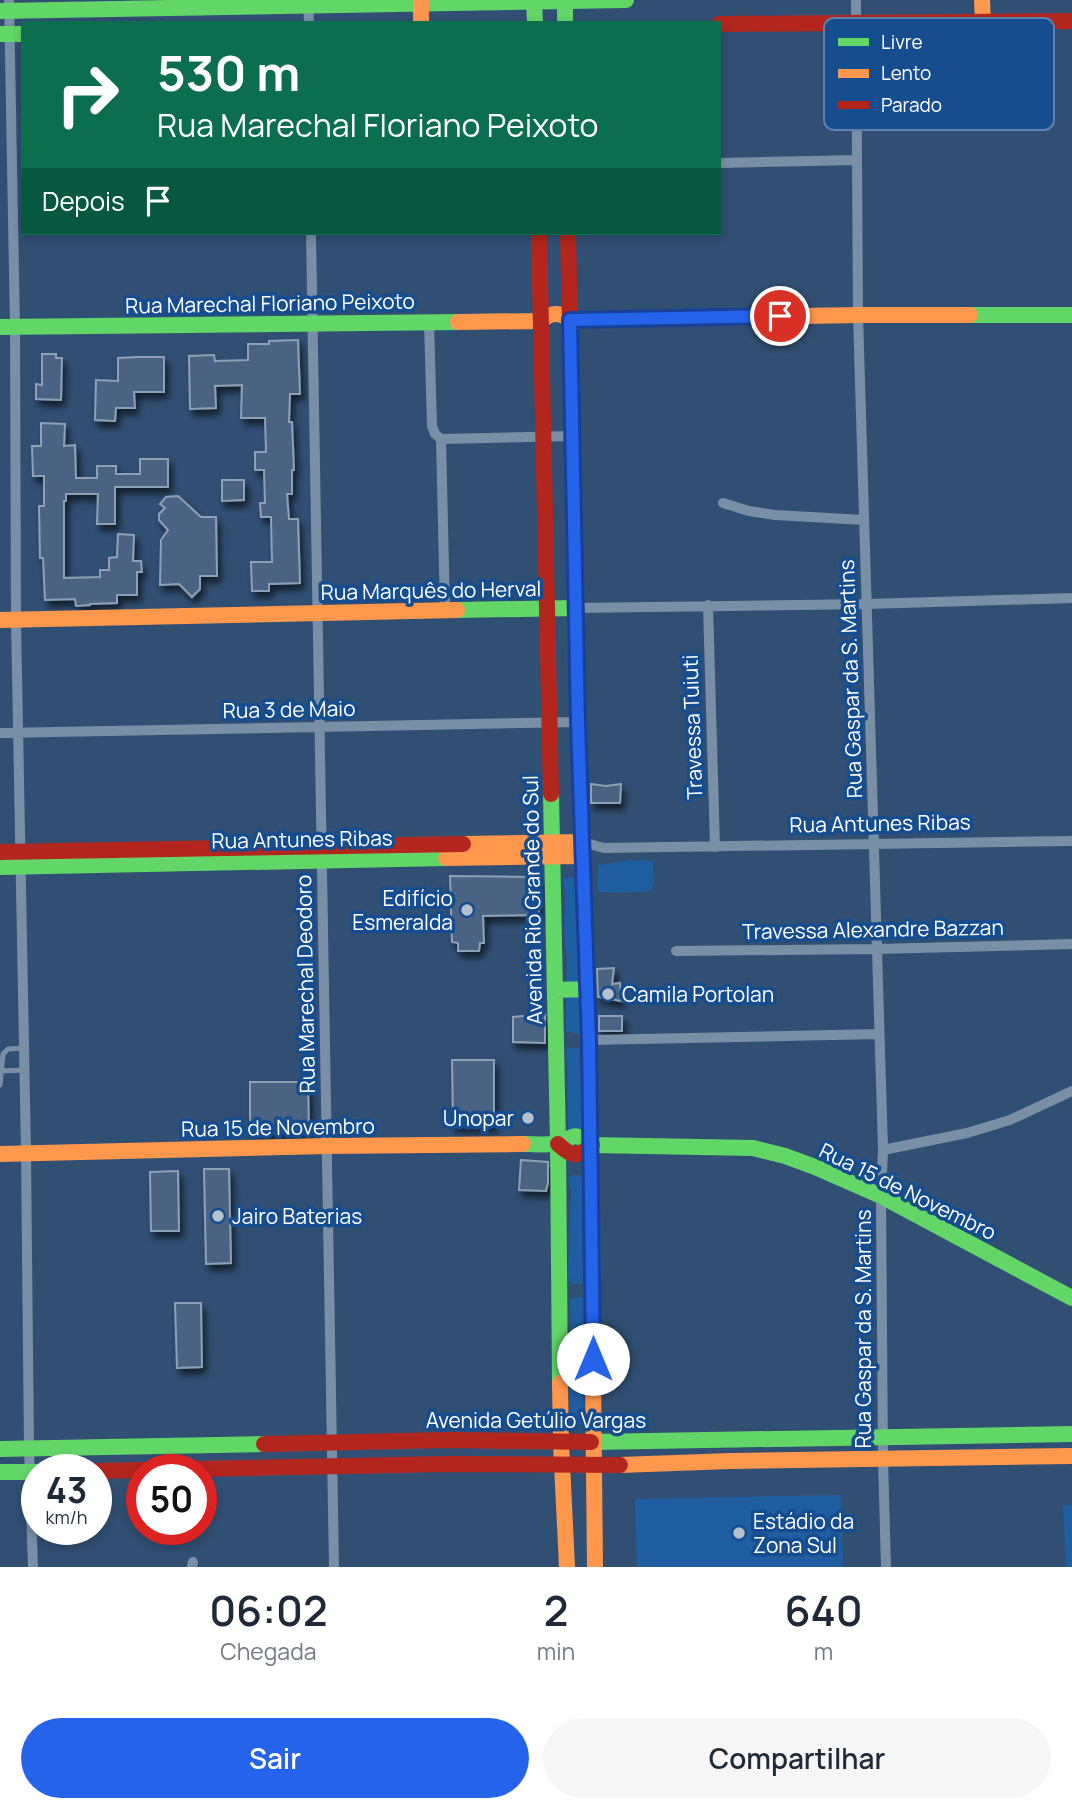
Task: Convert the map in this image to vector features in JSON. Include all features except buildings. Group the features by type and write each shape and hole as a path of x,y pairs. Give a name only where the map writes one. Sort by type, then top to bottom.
{"main road":[{"path":"565,0 565,21"},
{"path":"6,8 170,16 308,2 626,0"},
{"path":"982,0 983,18"},
{"path":"534,1 535,21"},
{"path":"421,3 421,21"},
{"path":"1054,21 1072,21"},
{"path":"721,24 824,24"},
{"name":"Avenida Rio Grande do Sul","path":"539,235 558,1144 576,1291 577,1360 594,1442 595,1562"},
{"name":"Avenida Rio Grande do Sul","path":"566,1563 561,1443 577,1360 576,1291 592,1146 578,722 568,235"},
{"name":"Rua Marechal Floriano Peixoto","path":"8,327 541,321 556,329 565,326 570,320 1072,314"},
{"name":"Rua Marquês do Herval","path":"8,620 576,608"},
{"name":"Rua Antunes Ribas","path":"0,852 20,859 582,849"},
{"name":"Rua Antunes Ribas","path":"0,867 20,859"},
{"path":"555,990 587,989"},
{"name":"Rua 15 de Novembro","path":"0,1154 327,1146 558,1144 575,1135 584,1138 592,1146 753,1148 815,1167 881,1196 1072,1298"},
{"name":"Avenida Getúlio Vargas","path":"0,1450 447,1440 561,1443 1072,1434"},
{"path":"1011,1436 1012,1457"},
{"path":"447,1440 447,1464"},
{"path":"729,1441 730,1461"},
{"path":"234,1444 235,1468"},
{"path":"120,1447 120,1470"},
{"name":"Avenida Getúlio Vargas","path":"112,1470 447,1464 593,1466 730,1461 1072,1456"},
{"path":"0,1472 21,1472"},
{"path":"566,1563 595,1562"}],"street":[{"name":"Rua Gaspar da S. Martins","path":"856,0 857,18"},
{"path":"308,2 309,21"},
{"path":"6,8 11,34 8,620 18,733 30,1454"},
{"name":"Rua Gaspar da S. Martins","path":"857,130 858,315 883,1150 883,1438 887,1567"},
{"path":"721,163 857,160"},
{"name":"Rua Marechal Deodoro","path":"311,235 334,1567"},
{"path":"429,322 432,426 441,439 572,436"},
{"path":"441,439 444,611"},
{"path":"723,503 775,515 864,520"},
{"name":"Rua Marquês do Herval","path":"576,608 1072,598"},
{"name":"Travessa Tuiuti","path":"708,606 715,847"},
{"name":"Rua 3 de Maio","path":"0,733 578,722"},
{"name":"Rua Antunes Ribas","path":"582,849 1072,841"},
{"name":"Travessa Alexandre Bazzan","path":"676,951 1072,944"},
{"path":"589,1040 879,1034"},
{"path":"883,1150 989,1127 1072,1091"},
{"path":"33,1545 33,1567"}],"lane":[{"path":"0,1086 1,1054 8,1049 24,1048"},
{"path":"1,1071 24,1070"}],"shaded area":[{"path":"632,860 653,861 654,884 651,891 598,892 598,865"},
{"path":"576,877 579,986 566,990 563,878"},
{"path":"566,992 581,992 581,1034 566,1032"},
{"path":"567,1048 579,1048 583,1129 568,1130"},
{"path":"582,1176 588,1184 582,1201 584,1284 570,1284 568,1274 571,1191 568,1177"},
{"path":"585,1297 583,1351 571,1351 570,1298"},
{"path":"583,1365 584,1425 571,1424 568,1368"},
{"name":"Estádio da Zona Sul","path":"841,1495 843,1567 637,1567 635,1499"},
{"path":"1063,1505 1072,1505 1072,1567 1066,1567"}],"traffic: fast":[{"path":"534,0 535,21"},
{"path":"565,0 565,21"},
{"path":"0,11 626,0"},
{"path":"0,34 21,34"},
{"path":"970,315 1072,315"},
{"path":"0,327 458,322"},
{"path":"457,610 576,608"},
{"path":"578,713 591,1183"},
{"path":"551,794 560,1383"},
{"path":"0,867 446,858"},
{"path":"555,990 588,989"},
{"path":"523,1144 554,1144 575,1136 592,1145 753,1148 785,1156 881,1196 1072,1298"},
{"path":"591,1442 1072,1434"},
{"path":"0,1449 264,1444"},
{"path":"0,1472 21,1472"}],"traffic: slow":[{"path":"982,0 983,18"},
{"path":"421,3 421,21"},
{"path":"458,322 541,321 555,314 570,320 970,315"},
{"path":"0,620 457,610"},
{"path":"463,844 582,842"},
{"path":"446,858 583,856"},
{"path":"0,1154 523,1144"},
{"path":"591,1183 595,1567"},
{"path":"560,1383 567,1567"},
{"path":"620,1465 1072,1456"}],"traffic: jam":[{"path":"1054,21 1072,21"},
{"path":"721,24 824,23"},
{"path":"539,235 551,794"},
{"path":"568,235 578,713"},
{"path":"0,852 463,844"},
{"path":"558,1144 575,1154 592,1145"},
{"path":"264,1444 447,1440 591,1442"},
{"path":"112,1471 447,1464 620,1465"}],"place":[{"name":"Edifício Esmeralda","path":"467,910"},
{"name":"Camila Portolan","path":"608,994"},
{"name":"Unopar","path":"528,1118"},
{"name":"Jairo Baterias","path":"218,1216"},
{"name":"Estádio da Zona Sul","path":"739,1533"}],"route":[{"path":"593,1359 592,1146 578,722 570,320 780,316"}]}
